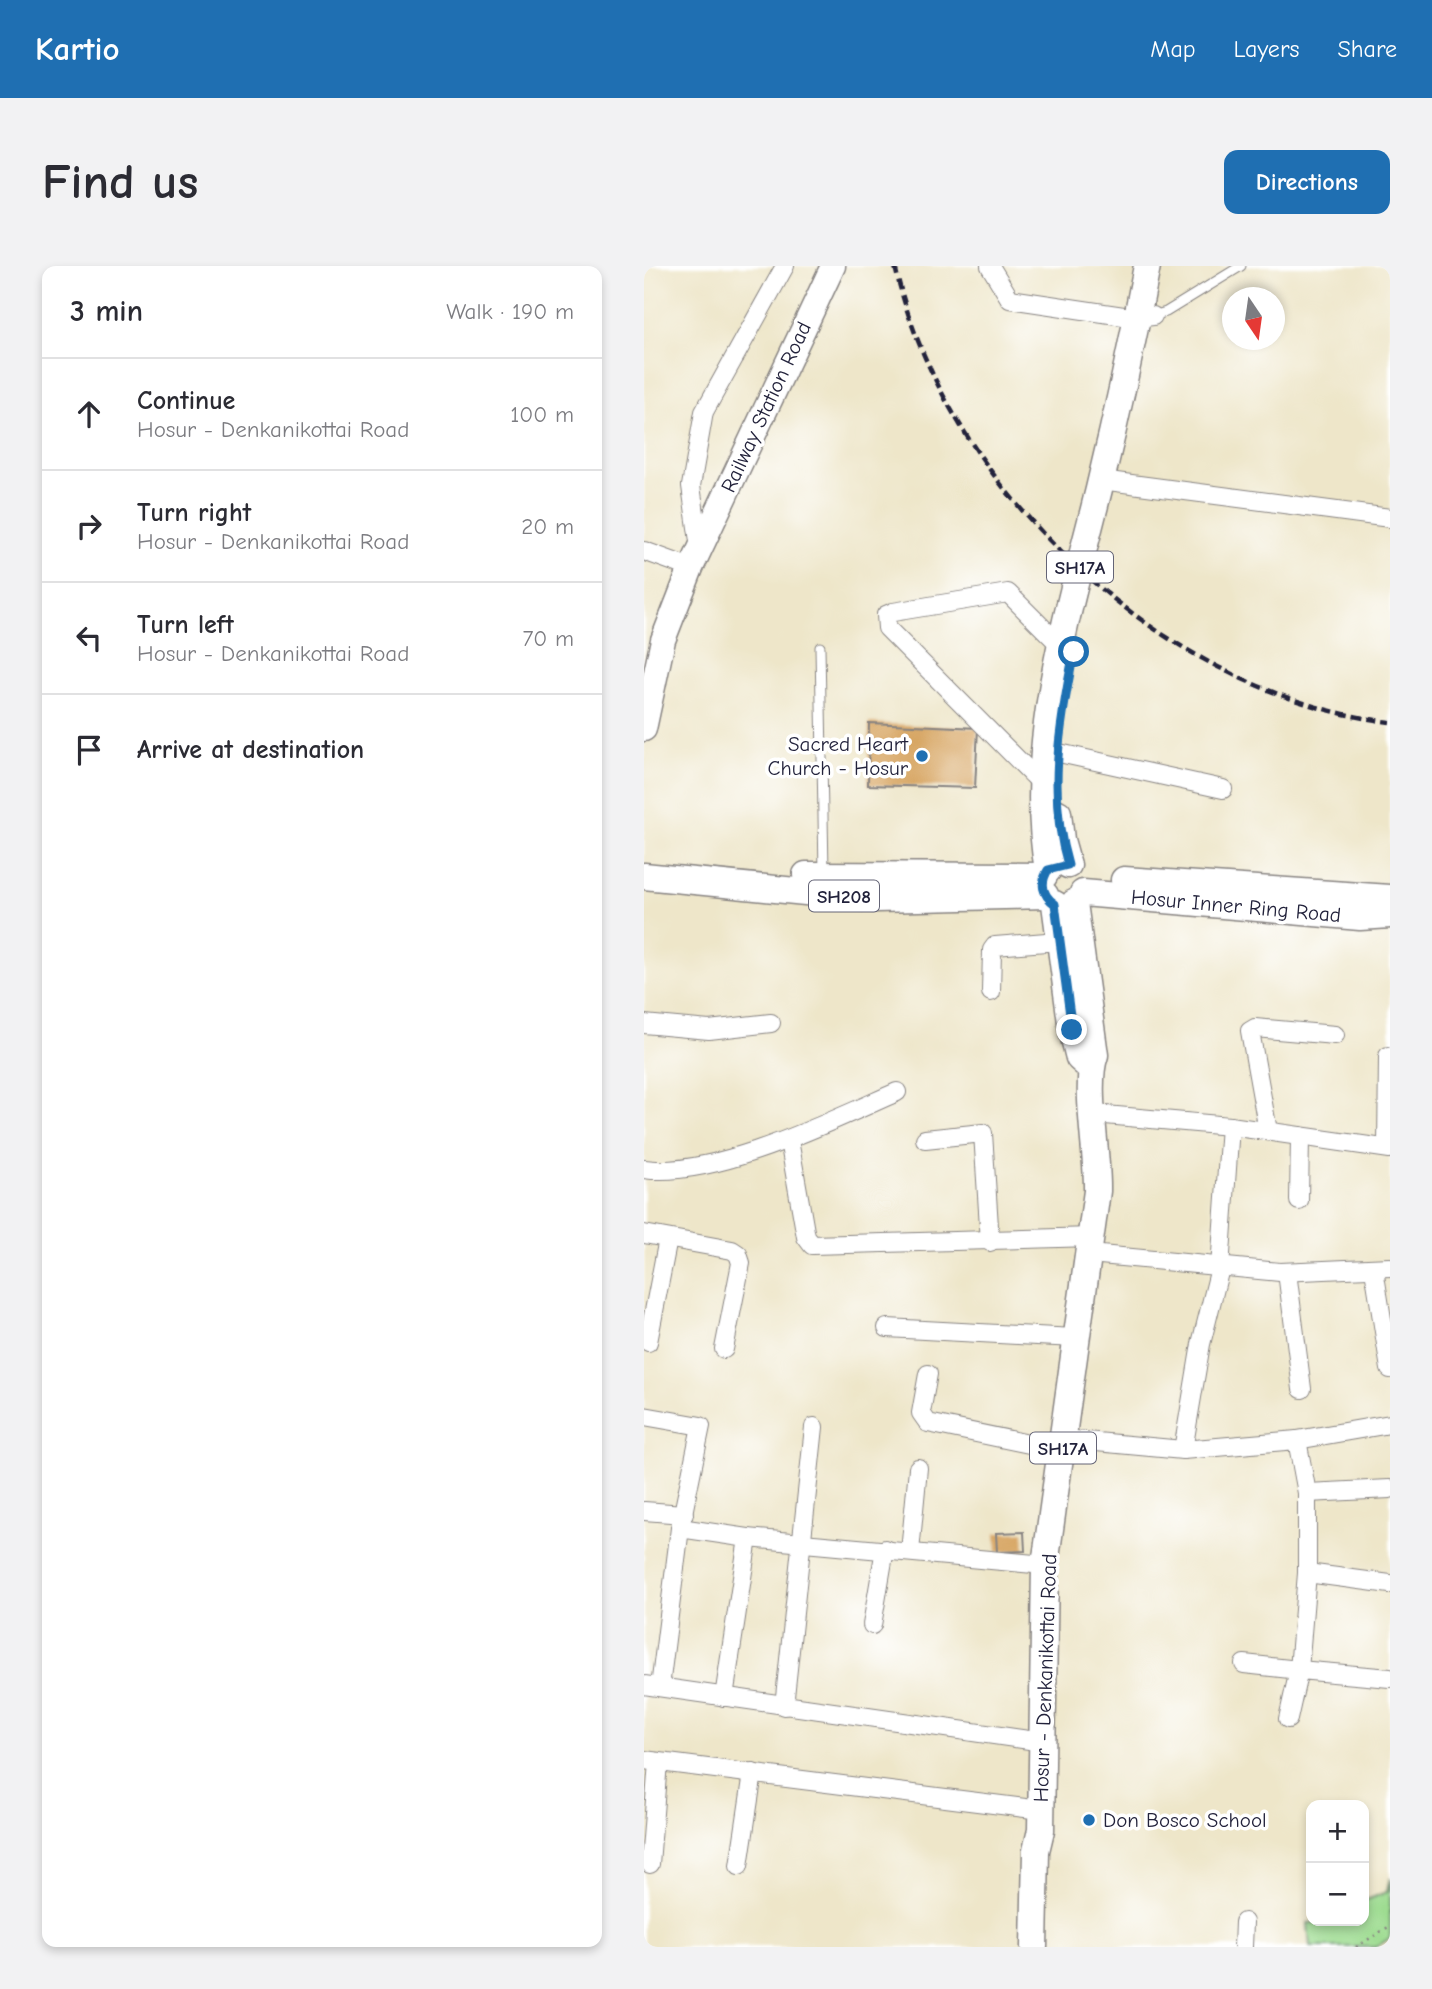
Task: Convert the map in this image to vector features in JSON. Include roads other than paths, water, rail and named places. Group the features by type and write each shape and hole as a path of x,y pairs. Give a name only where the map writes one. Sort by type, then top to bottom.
{"main road":[{"name":"Railway Station Road","path":"644,729 663,640 695,558 834,266"},
{"name":"Hosur - Denkanikottai Road","path":"1145,317 1147,266"},
{"name":"Hosur - Denkanikottai Road","path":"1090,1068 1079,1058 1059,941 1063,886 1057,803 1059,753 1082,613 1109,480 1145,317 1162,266"},
{"name":"Hosur - Denkanikottai Road","path":"1034,1947 1036,1851 1041,1820 1045,1565 1063,1445 1074,1338 1091,1246 1098,1167 1090,1068 1095,1055 1063,886 1041,832 1040,782 1046,724 1062,647 1109,480"},
{"name":"Hosur Inner Ring Road","path":"644,859 824,877 1063,886 1360,916 1390,915"},
{"name":"Hosur Inner Ring Road","path":"644,876 876,899 1170,881 1390,898"},
{"name":"Hosur - Denkanikottai Road","path":"1041,1820 1052,1851 1051,1947"}],"street":[{"name":"Railway Station Road","path":"695,558 691,486 704,412 785,266"},
{"path":"990,266 1010,299 1145,317"},
{"path":"1109,480 1390,518"},
{"path":"644,551 695,558"},
{"path":"1040,782 887,628 884,621 886,615 893,612 1008,593 1062,647"},
{"path":"1059,753 1223,789"},
{"path":"991,992 992,950 995,946 1059,941"},
{"path":"644,1024 709,1030 771,1023"},
{"path":"1268,1131 1250,1031 1255,1028 1335,1035"},
{"path":"1094,1114 1230,1126 1389,1149 1388,1056"},
{"path":"644,1169 675,1170 789,1140 897,1092"},
{"path":"925,1139 983,1126 990,1242"},
{"path":"1183,1450 1201,1344 1220,1268 1230,1126"},
{"path":"1299,1200 1300,1136"},
{"path":"789,1140 806,1237 813,1245 990,1242 1091,1246 1220,1268 1287,1272 1382,1268 1390,1369"},
{"path":"644,1234 732,1250 738,1254 741,1263 723,1349"},
{"path":"649,1342 668,1239"},
{"path":"1287,1272 1302,1388"},
{"path":"887,1328 1074,1338"},
{"path":"928,1374 921,1413 928,1423 1063,1445 1183,1450 1297,1440 1390,1424"},
{"path":"644,1416 701,1426 652,1686 1043,1742"},
{"path":"784,1706 814,1427"},
{"path":"1288,1719 1299,1670 1307,1573 1307,1493 1297,1440"},
{"path":"910,1552 918,1468"},
{"path":"1307,1493 1390,1489"},
{"path":"644,1511 748,1538 1045,1565"},
{"path":"724,1697 748,1538"},
{"path":"872,1625 885,1549"},
{"path":"1307,1573 1390,1584"},
{"path":"1244,1664 1390,1678"},
{"path":"650,1864 651,1761 904,1795 1041,1820"},
{"path":"739,1866 753,1773"},
{"path":"1243,1947 1244,1922"}],"lane":[{"path":"1145,317 1166,312 1241,266"},
{"path":"820,647 824,877"}],"railway":[{"path":"895,266 921,348 961,426 1013,500 1076,566 1147,624 1224,670 1306,704 1390,722"}],"place":[{"name":"Sacred Heart Church - Hosur","path":"922,756"},
{"name":"Don Bosco School","path":"1089,1820"}]}
